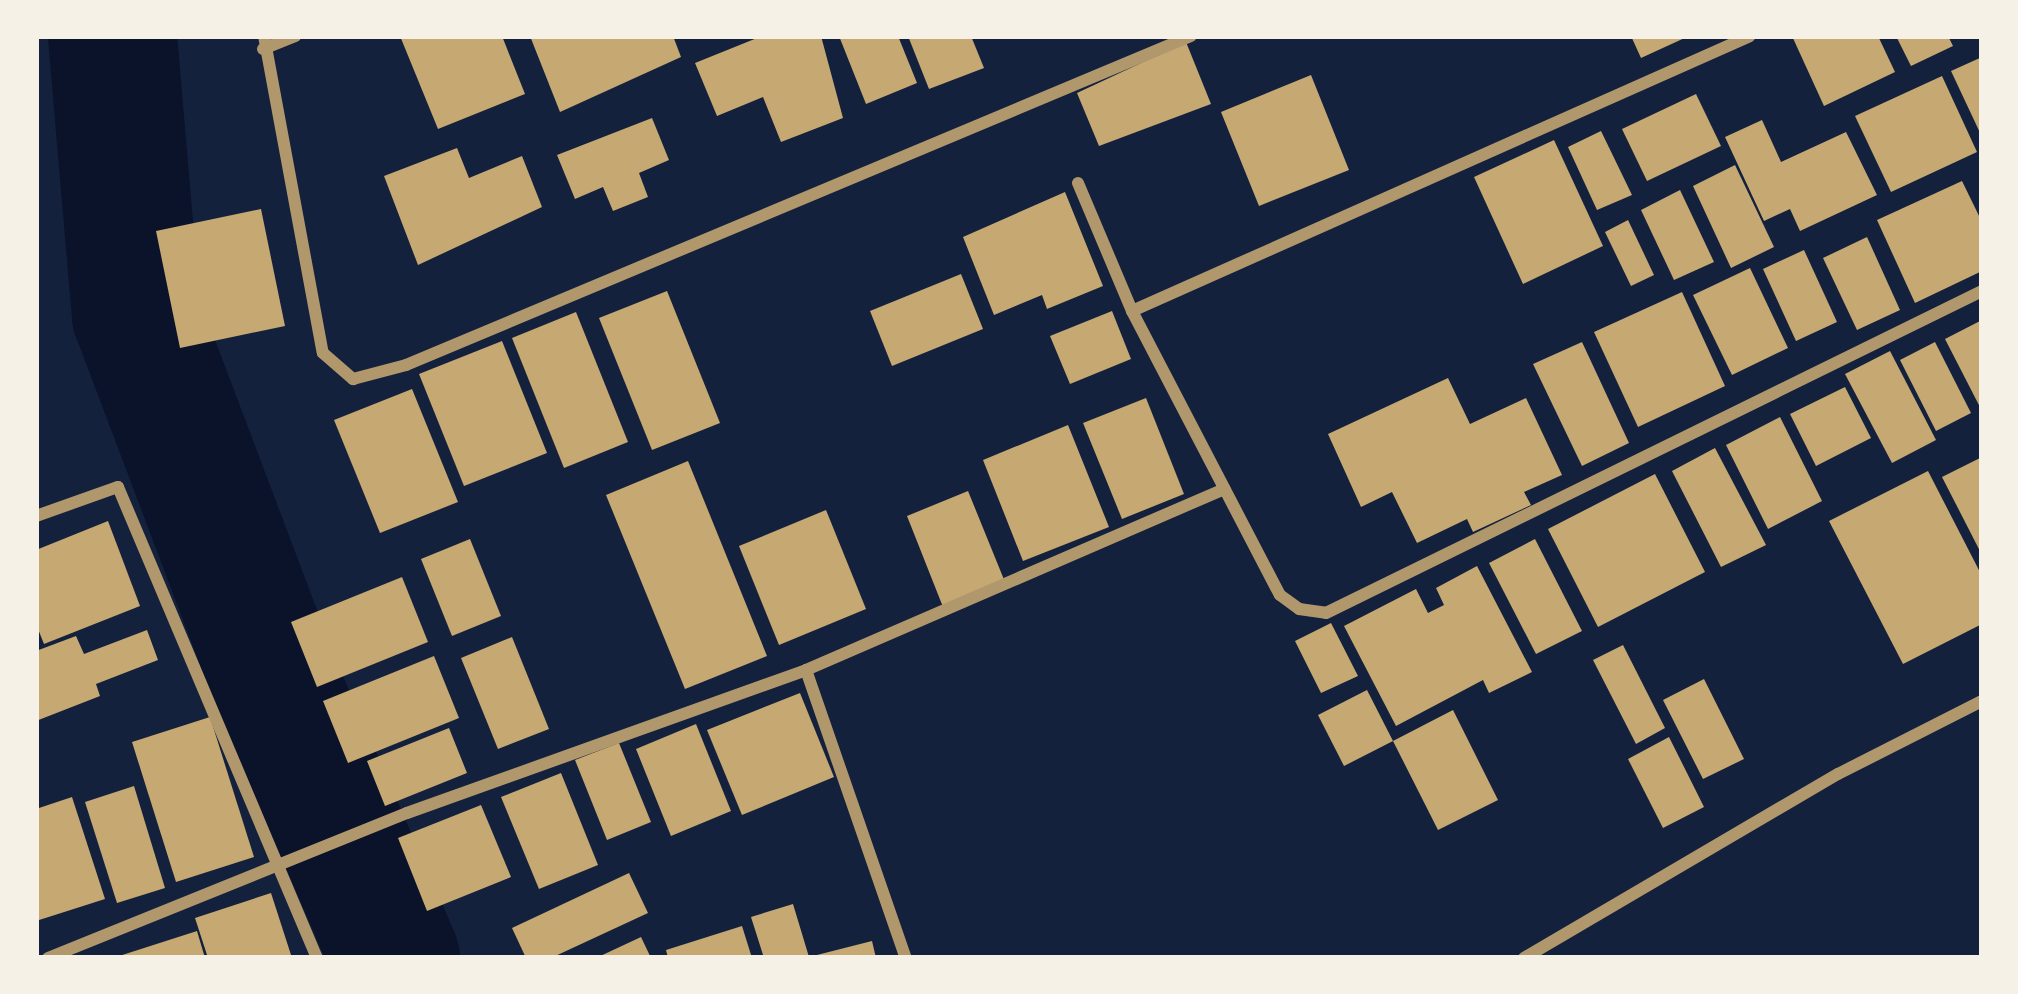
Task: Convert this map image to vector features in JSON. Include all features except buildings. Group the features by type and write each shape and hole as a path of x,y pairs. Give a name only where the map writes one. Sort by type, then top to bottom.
{"street":[{"path":"296,36 264,43 323,353 353,379 406,365 1191,36"},
{"path":"1132,311 1750,36"},
{"path":"1078,183 1132,311 1280,595 1299,609 1326,613 1982,292"},
{"path":"36,516 118,487 317,958"},
{"path":"49,958 302,861 407,813 806,670 1224,489"},
{"path":"806,670 906,958"},
{"path":"1524,958 1838,774 1982,701"}],"waterway":[{"path":"112,36 136,314 275,682 395,958"}]}
